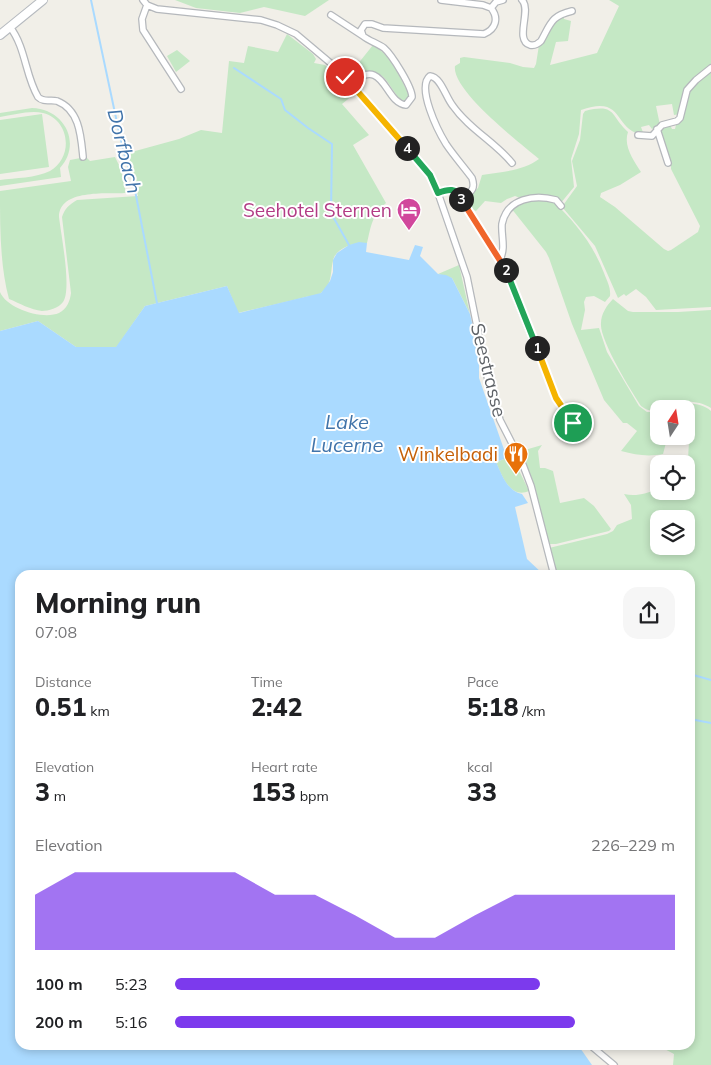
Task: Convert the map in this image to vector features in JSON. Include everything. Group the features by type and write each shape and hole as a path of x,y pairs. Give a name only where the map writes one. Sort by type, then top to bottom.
{"main road":[{"path":"0,35 43,0"}],"street":[{"path":"362,36 361,30 365,24 369,23 383,28 484,34 490,31 496,23 495,14 491,8 483,5 441,0"},
{"path":"491,8 496,2 503,0"},
{"path":"522,0 525,5 523,38 527,44 531,45 538,44 541,41 554,18 561,13 572,11"},
{"path":"181,89 143,30 142,19 145,3 157,9 254,19 277,25 305,41 351,83 430,175 438,193 455,190 459,194 500,259 556,398 580,431"},
{"path":"331,14 362,36 388,51 411,90 412,97 406,104 398,102 382,80 373,75 360,78 351,83"},
{"path":"10,27 23,51 38,97 44,100 56,101 67,108 75,118 79,126 83,157"},
{"path":"638,136 652,136 662,125 677,121 680,118 687,90 711,68"},
{"path":"459,194 470,193 474,184 472,178 446,143 431,114 425,88 426,81 430,76 436,78 460,115 501,149 512,163"},
{"path":"657,129 668,163"},
{"name":"Seestrasse","path":"438,193 467,277 488,376 500,420 523,465 531,486 553,570"},
{"path":"500,259 504,253 502,224 505,215 511,208 524,199 533,198 556,200 561,206"},
{"path":"596,1050 614,1065"}],"green space":[{"path":"175,0 329,0 305,16 264,7 240,13 196,8"},
{"path":"609,0 711,0 711,66 690,84 680,114 674,115 672,104 656,106 660,125 652,129 649,125 641,127 644,135 634,132 627,127 612,110 605,107 595,106 581,110 579,134 571,159 574,187 560,204 557,200 523,199 515,196 501,203 485,201 476,211 469,208 465,200 478,188 482,175 519,169 539,159 488,116 464,88 457,76 455,66 460,63 460,58 510,63 534,68 539,45 556,18 564,15 564,19 571,21 568,41 556,42 550,65 597,53 619,6"},
{"path":"287,34 313,54 316,59 314,63 325,65 353,95 342,104 369,135 353,145 386,203 375,216 367,243 347,246 335,256 328,286 317,295 238,313 227,286 145,306 116,348 76,347 38,321 0,331 0,292 10,303 26,312 35,314 52,315 59,313 68,304 71,293 62,217 64,211 77,200 138,196 128,153 179,139 201,130 222,133 229,61 244,63 248,46 278,52"},
{"path":"373,45 385,54 394,66 409,94 407,101 400,100 385,78 376,73 369,72 349,75"},
{"path":"177,50 190,61 176,72 167,56"},
{"path":"711,71 711,307 656,310 646,297 636,289 626,296 624,294 618,298 595,246 563,208 577,186 572,161 580,140 583,114 585,111 595,109 612,112 628,132 628,148 641,172 620,185 601,193 600,197 615,207 664,249 671,250 698,232 700,226 671,169 671,161 660,132 661,127 670,125 672,129 675,129 684,115 685,100 689,89"},
{"path":"32,108 53,114 67,129 70,149 60,168 61,177 0,186 0,180 32,176 50,171 58,165 63,157 66,139 59,123 52,117 43,113 33,112 0,117 0,113"},
{"path":"42,114 49,167 0,174 0,120"},
{"path":"86,157 90,161 115,157 121,169 126,193 75,197 61,208 59,217 65,261 66,286 63,302 59,306 42,311 29,308 9,299 2,260 0,191 71,181 68,167 70,160"},
{"path":"526,200 552,200 576,225 589,243 600,262 610,290 610,296 605,302 594,296 586,297 581,330 599,328 607,352 639,406 650,412 650,445 665,445 663,454 642,455 621,451 637,431 627,423 623,423 604,400 572,324 549,258 511,208"},
{"path":"459,265 470,314 452,278 438,274"},
{"path":"613,299 628,311 633,312 711,310 711,408 695,402 695,400 650,400 650,410 641,406 616,365 605,341 601,323 602,316"},
{"path":"695,404 701,405 711,411 711,1065 673,1065 674,1054 666,1050 695,1050 695,570 555,570 549,548 607,534 613,531 617,525 632,519 631,505 624,494 637,495 650,492 650,500 695,500 695,455 688,455 689,445 695,445"},
{"path":"542,445 538,451 540,468 553,471 560,503 584,498 594,506 611,529 609,531 556,544 548,544 518,452"},
{"path":"512,456 529,491 522,493 512,489 501,474 496,462"}],"water":[{"name":"Lake Lucerne","path":"359,242 367,243 366,252 409,260 415,245 423,247 420,256 438,274 452,278 470,314 479,353 479,378 507,458 496,462 512,490 522,494 528,503 515,507 527,559 539,570 15,570 15,1050 582,1050 592,1065 0,1065 0,331 38,321 76,347 116,347 145,306 227,286 239,313 321,293 330,281 333,272 333,260 337,253 349,245"}],"waterway":[{"name":"Dorfbach","path":"91,0 119,132 126,161 132,175 157,303"},
{"path":"234,68 281,99 285,110 332,144 331,213 349,245"},
{"path":"695,675 711,680"},
{"path":"695,720 711,723"}],"place":[{"name":"Seehotel Sternen","path":"409,231"},
{"name":"Winkelbadi","path":"516,475"}],"route":[{"path":"345,77 430,175 438,193 455,190 459,194 503,264 556,398 573,423"}]}
